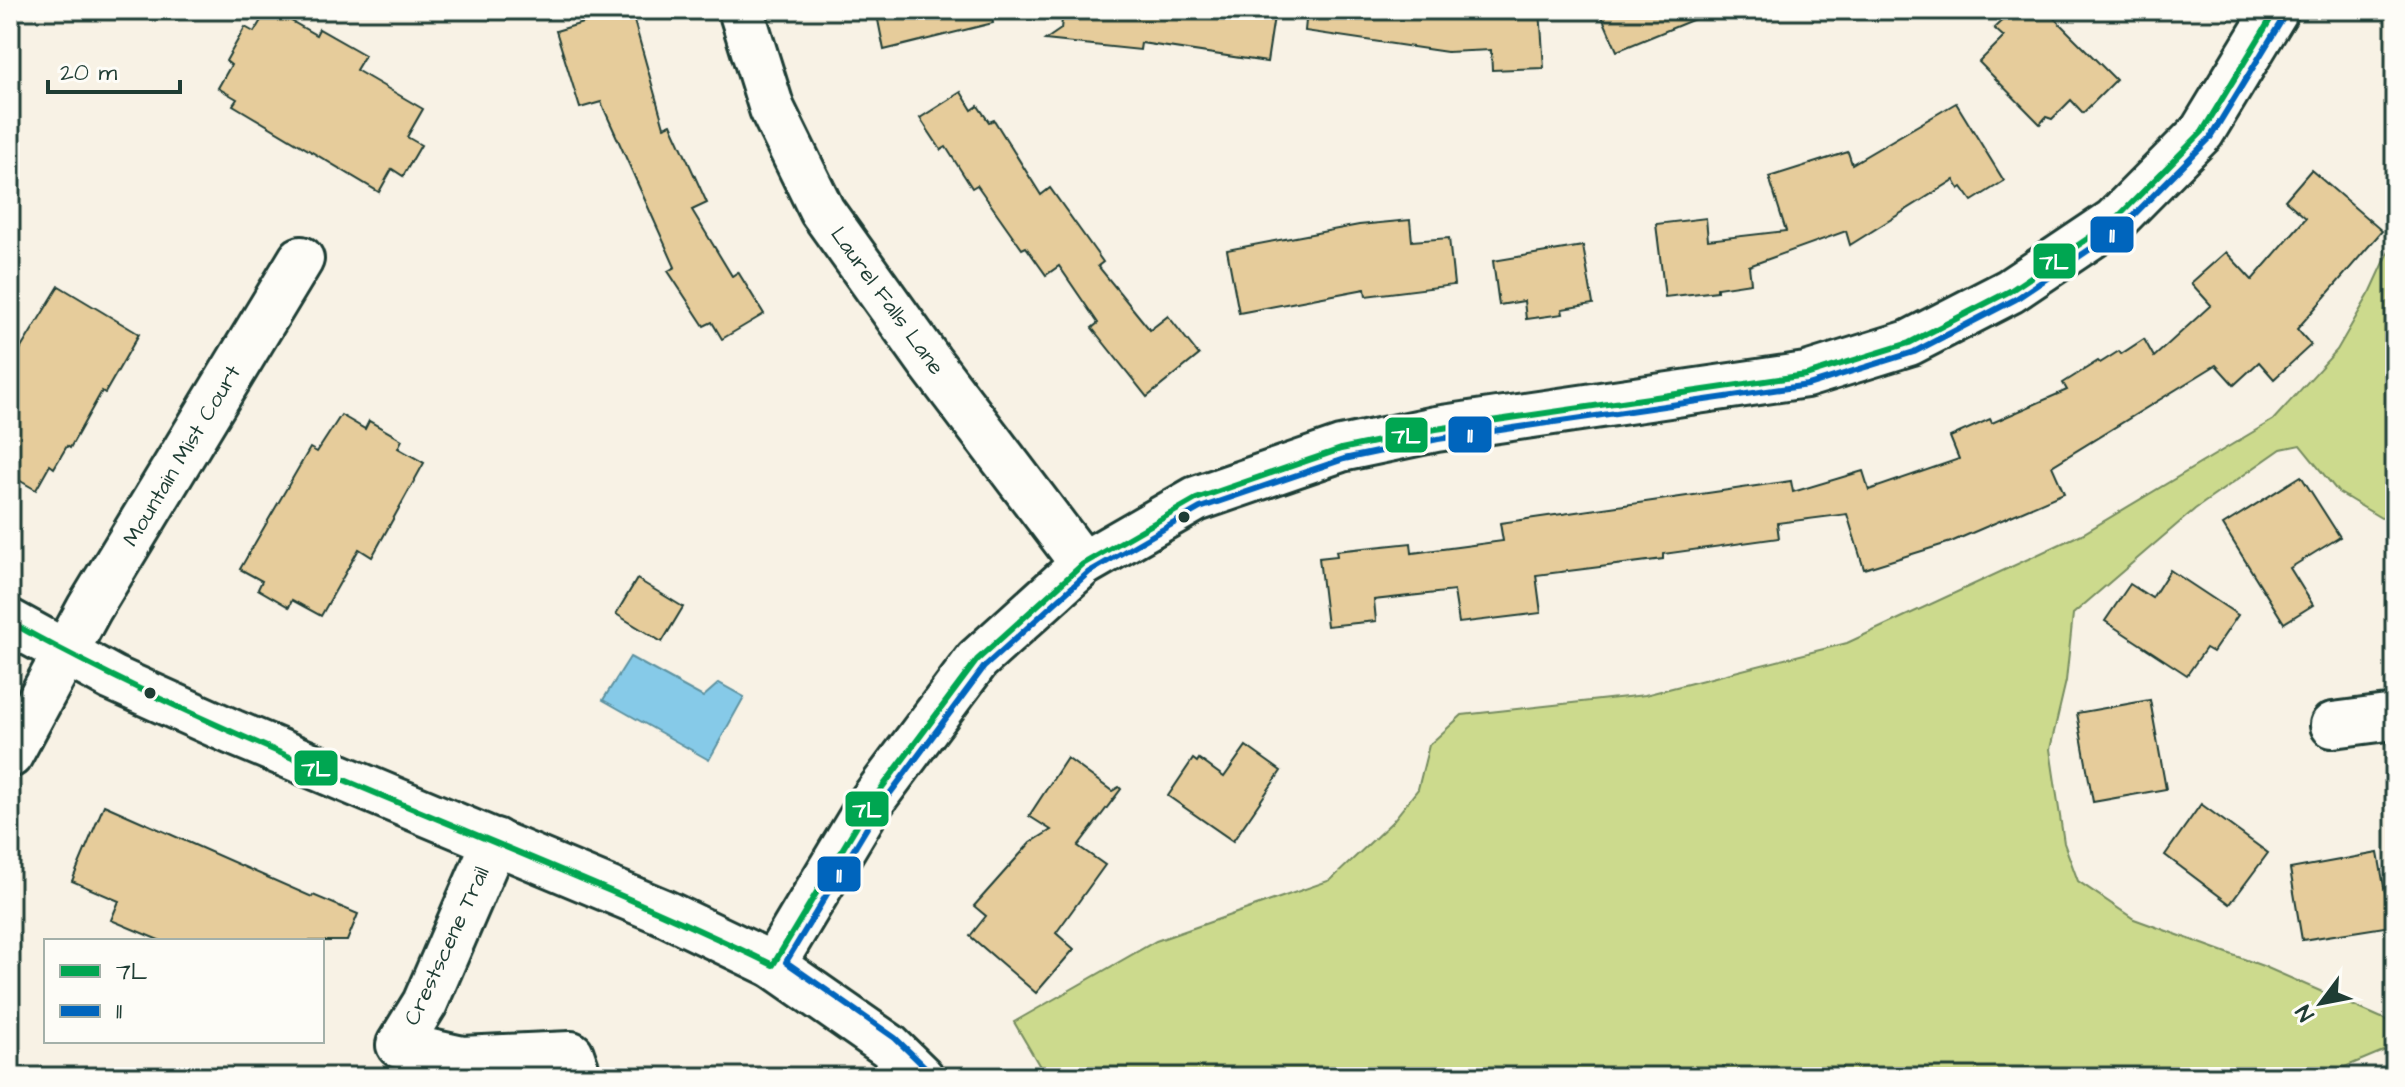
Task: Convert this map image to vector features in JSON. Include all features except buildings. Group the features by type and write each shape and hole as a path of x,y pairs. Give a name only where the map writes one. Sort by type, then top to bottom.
{"street":[{"name":"Laurel Falls Lane","path":"741,10 772,109 822,211 930,362 1083,564"},
{"path":"773,965 869,805 977,660 1083,564 1196,499 1341,449 1436,429 1806,375 1909,343 2010,291 2114,221 2202,132 2276,10"},
{"name":"Mountain Mist Court","path":"63,653 301,259"},
{"path":"10,622 63,653 232,732 663,912 773,965 889,1046 921,1077"},
{"path":"10,755 63,653"},
{"path":"2333,725 2395,717"},
{"name":"Crestscene Trail","path":"495,841 425,1003 399,1045 462,1059 571,1054 579,1077"}],"green space":[{"path":"2395,165 2395,515 2381,518 2338,492 2300,445 2281,449 2195,509 2073,614 2066,681 2050,749 2064,843 2078,881 2134,919 2263,966 2384,1019 2395,1026 2395,1046 2321,1077 1046,1077 1014,1022 1156,941 1331,880 1392,822 1418,789 1429,745 1462,715 1645,695 1847,643 2084,533 2273,420 2337,350 2371,291 2392,245 2385,179"}],"water":[{"path":"630,657 703,697 719,683 744,697 709,760 603,700"}],"waterway":[{"path":"10,18 18,10"}],"transit line":[{"name":"7L","path":"10,622 197,716 582,879 773,965 869,805 977,660 1083,564 1196,499 1341,449 1436,429 1806,375 1909,343 2010,291 2114,221 2202,132 2276,10"},
{"name":"11","path":"928,1070 895,1038 786,962 877,811 984,667 1089,572 1200,508 1344,459 1438,439 1808,385 1914,352 2016,299 2120,229 2210,138 2285,15"}]}
